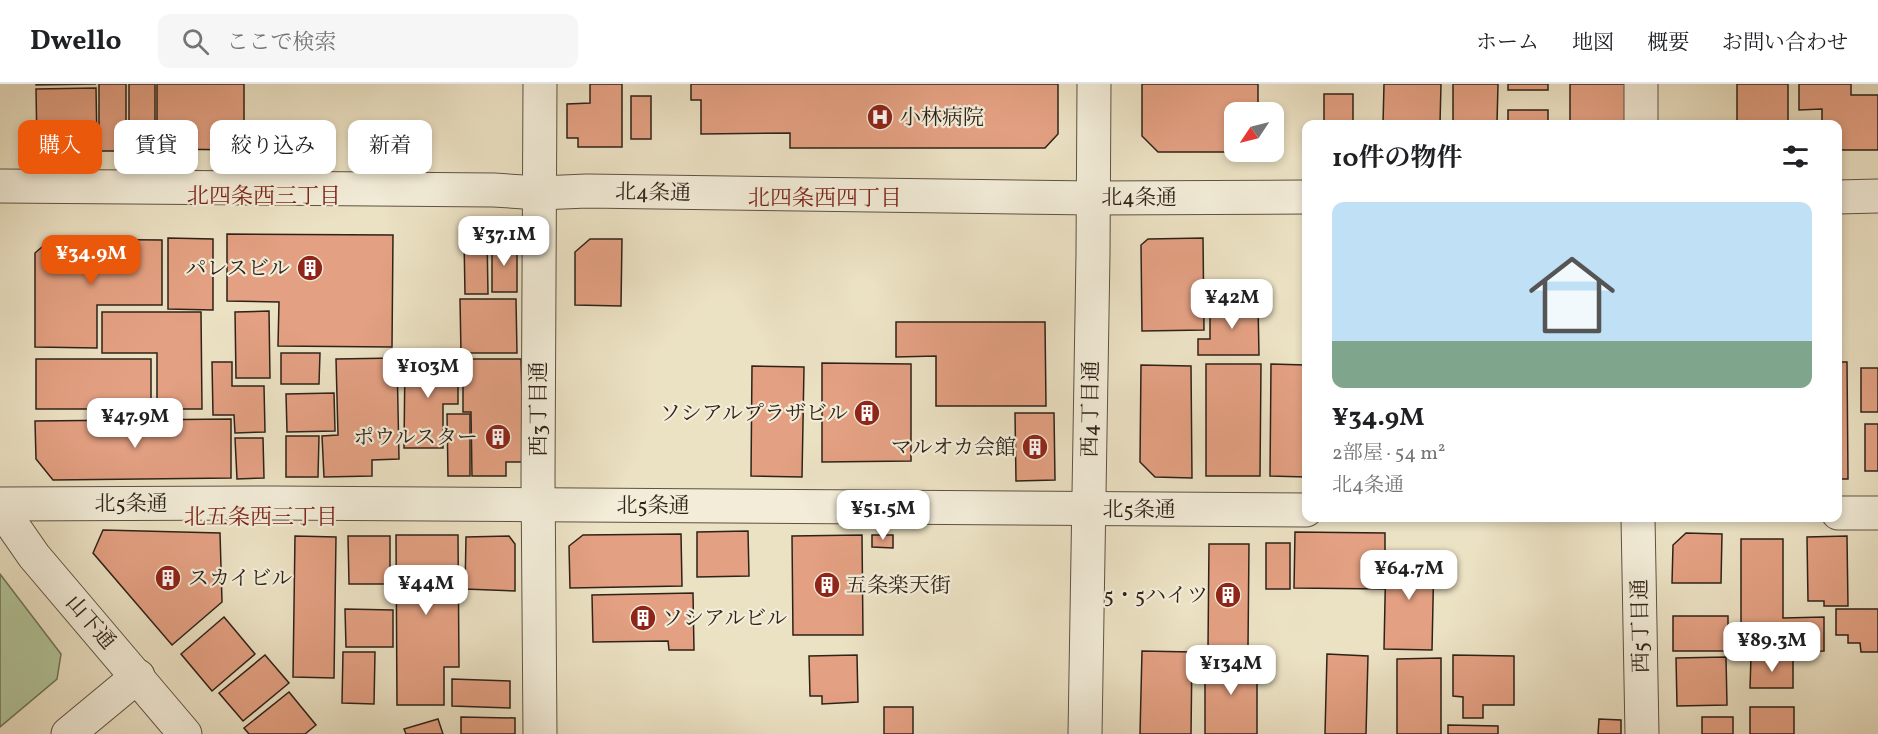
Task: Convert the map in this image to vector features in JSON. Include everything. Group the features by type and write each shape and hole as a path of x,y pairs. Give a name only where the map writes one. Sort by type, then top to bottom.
{"street":[{"name":"西3丁目通","path":"540,84 538,505 540,734"},
{"name":"西4丁目通","path":"1085,734 1094,84"},
{"path":"1641,84 1641,120"},
{"name":"北4条通","path":"0,186 1094,198 1302,197"},
{"path":"1842,197 1878,196"},
{"name":"北5条通","path":"0,506 272,503 1302,510"},
{"name":"山下通","path":"0,506 34,556 185,734"},
{"path":"1842,513 1878,513"},
{"name":"西5丁目通","path":"1638,522 1642,734"},
{"path":"69,734 138,676"}],"green space":[{"path":"0,574 61,654 57,679 0,727"}],"building":[{"path":"36,84 96,84 36,85"},
{"path":"99,84 126,84 126,120 114,120 114,151 102,151 102,120 99,120"},
{"path":"129,84 155,84 155,120 129,120"},
{"path":"157,84 244,84 244,120 210,120 210,150 198,149 198,120 157,120"},
{"path":"590,84 622,84 622,147 578,147 578,138 567,138 567,104 590,103"},
{"name":"小林病院","path":"691,84 1058,84 1058,134 1045,148 790,148 790,133 701,134 701,100 691,100"},
{"path":"1142,84 1258,84 1258,102 1224,102 1224,152 1158,152 1142,136"},
{"path":"1384,84 1441,84 1440,120 1383,120"},
{"path":"1453,84 1498,84 1497,120 1453,120"},
{"path":"1508,84 1548,84 1548,90 1508,90"},
{"path":"1570,84 1625,84 1626,120 1570,120"},
{"path":"1737,84 1788,84 1788,120 1737,120"},
{"path":"1799,84 1851,84 1851,95 1878,95 1878,150 1842,150 1842,120 1822,120 1822,109 1799,110"},
{"path":"96,88 97,120 37,120 36,89"},
{"path":"1324,94 1353,94 1353,120 1324,120"},
{"path":"631,96 651,96 651,139 631,139"},
{"path":"1508,110 1548,110 1548,120 1508,120"},
{"name":"パレスビル","path":"227,234 393,235 392,347 278,346 279,302 227,301"},
{"path":"487,236 488,294 465,294 464,237"},
{"path":"168,238 213,239 213,310 168,309"},
{"path":"492,238 503,238 517,254 517,292 492,292"},
{"path":"1203,238 1204,330 1142,331 1141,245 1148,239"},
{"path":"51,239 162,240 162,305 97,305 97,348 35,347 35,253"},
{"path":"590,239 622,239 621,306 575,305 575,252"},
{"path":"460,299 516,299 517,353 461,353"},
{"path":"1210,303 1258,303 1259,355 1198,355 1198,339 1210,339"},
{"path":"269,311 270,378 236,378 235,312"},
{"path":"102,312 201,312 202,409 157,409 157,353 102,353"},
{"path":"896,322 1045,322 1046,406 936,406 936,356 896,357"},
{"path":"281,353 320,353 319,384 281,384"},
{"path":"405,357 458,357 458,404 443,404 443,448 404,448"},
{"path":"397,358 399,459 372,460 372,476 324,477 322,436 338,435 336,359"},
{"path":"36,359 151,359 151,409 36,409"},
{"name":"ポウルスター","path":"463,359 521,359 525,462 506,462 506,476 472,476 471,412 463,412"},
{"path":"212,362 232,362 232,386 264,386 265,432 235,433 234,415 213,415"},
{"path":"1842,362 1847,362 1848,479 1842,479"},
{"name":"ソシアルプラザビル","path":"822,363 911,364 911,461 822,462"},
{"path":"1206,364 1261,364 1260,476 1206,476"},
{"path":"1271,364 1302,365 1302,477 1270,476"},
{"path":"1141,365 1191,366 1192,478 1155,477 1140,462"},
{"path":"752,366 804,367 802,477 751,476"},
{"path":"1861,368 1878,368 1878,412 1861,412"},
{"path":"334,393 335,431 287,432 286,394"},
{"name":"マルオカ会館","path":"1015,413 1054,413 1055,480 1016,481"},
{"path":"447,414 470,414 470,476 448,476"},
{"path":"231,419 231,478 53,480 36,459 35,421"},
{"path":"1865,424 1878,424 1878,471 1865,471"},
{"path":"286,436 319,436 318,477 286,477"},
{"path":"235,438 263,438 264,478 237,479"},
{"name":"スカイビル","path":"103,530 220,533 222,602 172,645 93,553"},
{"path":"748,531 749,576 697,577 697,532"},
{"path":"1295,532 1385,533 1385,589 1294,588"},
{"path":"1686,533 1722,534 1721,583 1672,583 1673,545"},
{"path":"681,534 682,586 570,588 569,546 583,535"},
{"path":"396,535 458,535 459,667 444,667 444,705 397,705"},
{"name":"五条楽天街","path":"862,535 863,635 793,635 792,536"},
{"path":"872,535 893,535 893,548 872,547"},
{"path":"295,536 336,537 334,678 293,677"},
{"path":"348,536 390,536 390,584 349,584"},
{"path":"509,536 515,544 515,591 465,589 466,537"},
{"path":"1847,536 1848,606 1824,606 1824,601 1808,601 1807,537"},
{"path":"1741,539 1783,539 1783,618 1824,617 1824,651 1741,652"},
{"path":"1266,543 1290,543 1290,589 1266,589"},
{"name":"5・5ハイツ","path":"1209,544 1249,544 1248,647 1208,647"},
{"path":"1386,552 1434,554 1432,650 1384,649"},
{"name":"ソシアルビル","path":"693,593 694,650 669,650 668,641 593,642 592,595"},
{"path":"345,609 393,610 393,647 346,647"},
{"path":"1836,609 1878,609 1878,652 1861,652 1860,643 1848,643 1848,635 1836,635"},
{"path":"1673,616 1728,616 1728,651 1673,651"},
{"path":"224,617 255,654 212,691 181,654"},
{"path":"1142,651 1192,652 1191,734 1140,734"},
{"path":"343,652 375,652 374,704 342,703"},
{"path":"1327,654 1368,656 1366,734 1325,734"},
{"path":"265,655 289,683 243,721 219,693"},
{"path":"857,655 858,702 822,704 822,696 810,696 809,656"},
{"path":"1453,655 1514,656 1514,705 1483,705 1483,718 1463,718 1463,697 1453,696"},
{"path":"1205,657 1257,658 1257,734 1205,734"},
{"path":"1726,657 1727,705 1677,706 1676,658"},
{"path":"1751,657 1793,658 1793,688 1750,688"},
{"path":"1441,658 1441,734 1397,734 1397,659"},
{"path":"452,679 510,681 510,708 452,706"},
{"path":"289,692 316,725 305,734 249,734 244,728"},
{"path":"884,707 913,707 913,734 884,734"},
{"path":"1750,707 1794,707 1794,734 1750,734"},
{"path":"461,717 515,718 515,734 461,734"},
{"path":"1702,717 1733,717 1733,734 1702,734"},
{"path":"438,719 443,734 406,734 404,729"},
{"path":"1599,719 1621,720 1621,734 1598,734"},
{"path":"1448,725 1498,726 1498,734 1448,734"}],"place":[{"name":"小林病院","path":"880,117"},
{"name":"パレスビル","path":"310,268"},
{"name":"ソシアルプラザビル","path":"867,413"},
{"name":"ポウルスター","path":"498,437"},
{"name":"マルオカ会館","path":"1035,447"},
{"name":"スカイビル","path":"168,578"},
{"name":"五条楽天街","path":"827,585"},
{"name":"5・5ハイツ","path":"1228,595"},
{"name":"ソシアルビル","path":"643,618"}],"district":[{"name":"北四条西三丁目","path":"264,195"},
{"name":"北四条西四丁目","path":"825,197"},
{"name":"北五条西三丁目","path":"261,516"}]}
